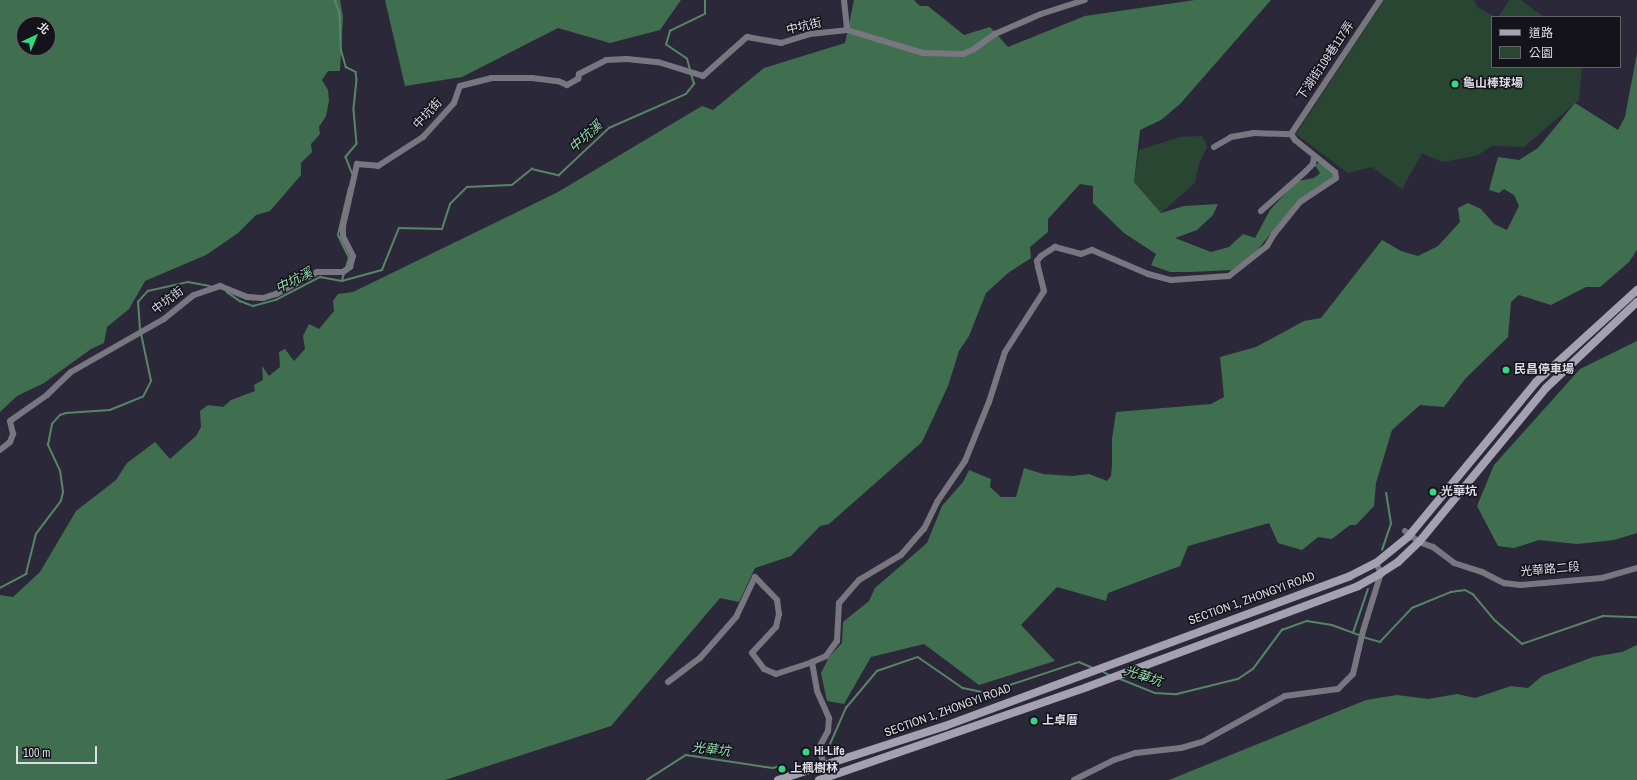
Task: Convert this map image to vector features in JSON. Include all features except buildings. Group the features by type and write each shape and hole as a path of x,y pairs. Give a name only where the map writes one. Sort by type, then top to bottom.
{"main road":[{"name":"SECTION 1, ZHONGYI ROAD","path":"778,780 893,744 1061,680 1081,676 1350,576 1376,563 1408,533 1504,418 1564,352 1637,290"},
{"name":"SECTION 1, ZHONGYI ROAD","path":"818,780 828,779 1067,696 1087,687 1358,586 1381,573 1398,562 1419,542 1519,417 1637,302"},
{"path":"1564,352 1574,363"},
{"path":"1061,680 1067,696"}],"street":[{"path":"844,0 847,30"},
{"name":"中坑街","path":"0,450 10,442 13,434 10,421 47,395 71,372 164,319 188,298 218,287 247,297 263,298 276,294 317,272 345,271 350,267 353,256 343,236 343,226 357,164 378,166 423,137 454,103 460,86 490,78 539,79 558,81 567,85 578,79 579,74 606,60 658,62 702,76 747,37 781,43 810,34 847,30 923,53 963,54 974,49 995,34 1041,14 1050,13 1085,0"},
{"name":"下湖街109巷117弄","path":"1291,134 1380,0"},
{"path":"668,682 700,658 736,617 755,577 777,600 779,614 776,628 752,653 758,664 769,673 776,674 826,656 837,641 839,603 859,580 902,555 924,529 937,502 965,461 987,408 1005,352 1044,291 1037,261 1041,256 1055,247 1081,254 1092,250 1142,272 1171,280 1229,276 1267,246 1274,234 1300,202 1336,178 1335,172 1314,157 1295,140 1291,134 1253,133 1231,137 1214,147"},
{"path":"1262,211 1313,164 1314,157"},
{"name":"光華路二段","path":"1408,533 1419,542 1433,547 1454,563 1482,572 1504,583 1520,585 1602,578 1637,568"},
{"path":"1074,780 1114,760 1136,753 1181,748 1202,742 1285,696 1338,688 1353,674 1363,630 1381,573 1376,563"},
{"path":"812,662 817,692 829,718 828,731 819,748 828,779"}],"green space":[{"path":"0,0 340,0 343,17 340,71 328,71 322,80 328,90 329,101 326,116 319,127 320,134 311,144 312,152 301,163 301,175 270,211 256,215 238,233 206,255 145,281 129,309 107,327 104,343 91,349 44,383 17,396 0,412"},
{"path":"385,0 681,0 660,30 610,43 558,28 462,77 405,86"},
{"path":"854,0 914,0 920,6 928,6 964,35 990,27 1008,47 1085,16 1195,0 1271,0 1180,104 1161,120 1140,130 1134,182 1161,213 1184,206 1218,204 1213,215 1197,230 1175,238 1211,252 1229,247 1243,234 1255,238 1270,210 1297,181 1314,178 1320,173 1315,165 1320,162 1334,174 1328,183 1297,201 1255,253 1232,270 1190,272 1170,272 1151,265 1156,254 1124,233 1093,203 1093,186 1080,184 1048,219 1048,232 1030,247 1031,258 1008,273 986,293 969,336 959,351 948,386 922,442 829,524 820,526 791,556 755,568 739,602 720,598 611,726 445,780 0,780 0,595 13,597 40,572 76,511 116,480 127,463 155,442 170,459 196,436 201,427 200,411 208,405 223,407 231,400 255,391 254,385 263,380 262,366 269,376 280,367 279,352 285,349 294,361 305,349 303,336 309,324 319,329 334,311 333,301 338,294 353,292 558,192 702,106 713,110 764,68 845,43"},
{"name":"龜山棒球場","path":"1384,0 1474,0 1477,7 1493,16 1491,16 1491,68 1582,68 1579,100 1524,147 1492,146 1476,156 1442,162 1422,153 1402,189 1372,167 1348,173 1296,134"},
{"path":"1510,0 1521,0 1543,16 1499,16"},
{"path":"1637,53 1637,250 1629,262 1600,287 1586,287 1551,305 1519,295 1511,302 1508,337 1465,379 1444,407 1420,405 1392,430 1376,483 1374,506 1356,525 1350,525 1332,539 1318,537 1302,550 1278,543 1269,523 1188,546 1180,566 1108,593 1106,601 1057,587 1021,625 1055,661 979,685 924,644 871,657 844,704 827,701 821,673 829,657 842,643 843,622 869,601 875,588 927,543 942,506 963,482 969,470 991,479 990,487 1001,497 1016,497 1024,468 1043,474 1072,476 1089,474 1107,481 1111,476 1112,439 1116,412 1211,404 1224,397 1220,357 1256,347 1304,321 1321,318 1382,240 1401,251 1418,256 1438,246 1460,222 1458,208 1468,203 1481,209 1494,224 1507,230 1519,206 1514,195 1504,189 1499,193 1489,190 1498,157 1519,160 1538,148 1575,103 1618,130 1625,117"},
{"path":"1202,136 1207,147 1199,164 1195,183 1161,213 1134,182 1139,150 1180,137"},
{"path":"1637,341 1637,533 1614,540 1577,544 1539,540 1514,548 1498,546 1477,506 1494,465 1580,369"},
{"path":"1637,645 1637,780 1169,780 1366,700 1397,695 1428,699 1457,694 1475,698 1511,686 1528,688 1542,676 1593,657 1622,652"}],"waterway":[{"path":"335,0 340,13 341,49 346,67 356,72 357,80 354,110 357,144 346,157 352,173"},
{"name":"中坑溪","path":"690,70 687,59 666,45 670,31 705,14 705,0"},
{"name":"中坑溪","path":"227,292 240,301 253,306 276,300 320,277 342,281 382,270 399,228 442,229 450,204 467,187 512,185 532,169 559,175 609,128 686,94 694,84 691,74"},
{"path":"346,268 349,258 338,235 349,188"},
{"name":"中坑溪","path":"342,281 344,273"},
{"name":"中坑溪","path":"140,330 138,302 148,291 188,282 210,286"},
{"name":"中坑溪","path":"0,588 26,574 36,534 61,501 63,492 60,471 48,445 52,424 60,415 66,413 110,410 143,397 151,381 141,334"},
{"path":"1382,550 1391,524 1386,493"},
{"path":"1353,633 1368,589"},
{"name":"光華坑","path":"1363,637 1380,642 1412,608 1451,592 1465,590 1473,594 1496,621 1522,644 1603,616 1637,617"},
{"name":"光華坑","path":"1118,678 1155,693 1177,694 1238,679 1253,669 1282,630 1307,621 1332,625 1359,635"},
{"name":"光華坑","path":"827,751 846,708 877,671 918,657 963,688 986,693 1079,662 1093,668"},
{"name":"光華坑","path":"1102,671 1109,675"},
{"name":"光華坑","path":"647,780 686,755 773,768 780,766"}],"place":[{"name":"龜山棒球場","path":"1455,84"},
{"name":"民昌停車場","path":"1506,370"},
{"name":"光華坑","path":"1433,492"},
{"name":"上卓厝","path":"1034,721"},
{"name":"Hi-Life","path":"806,752"},
{"name":"上楓樹林","path":"782,769"}]}
